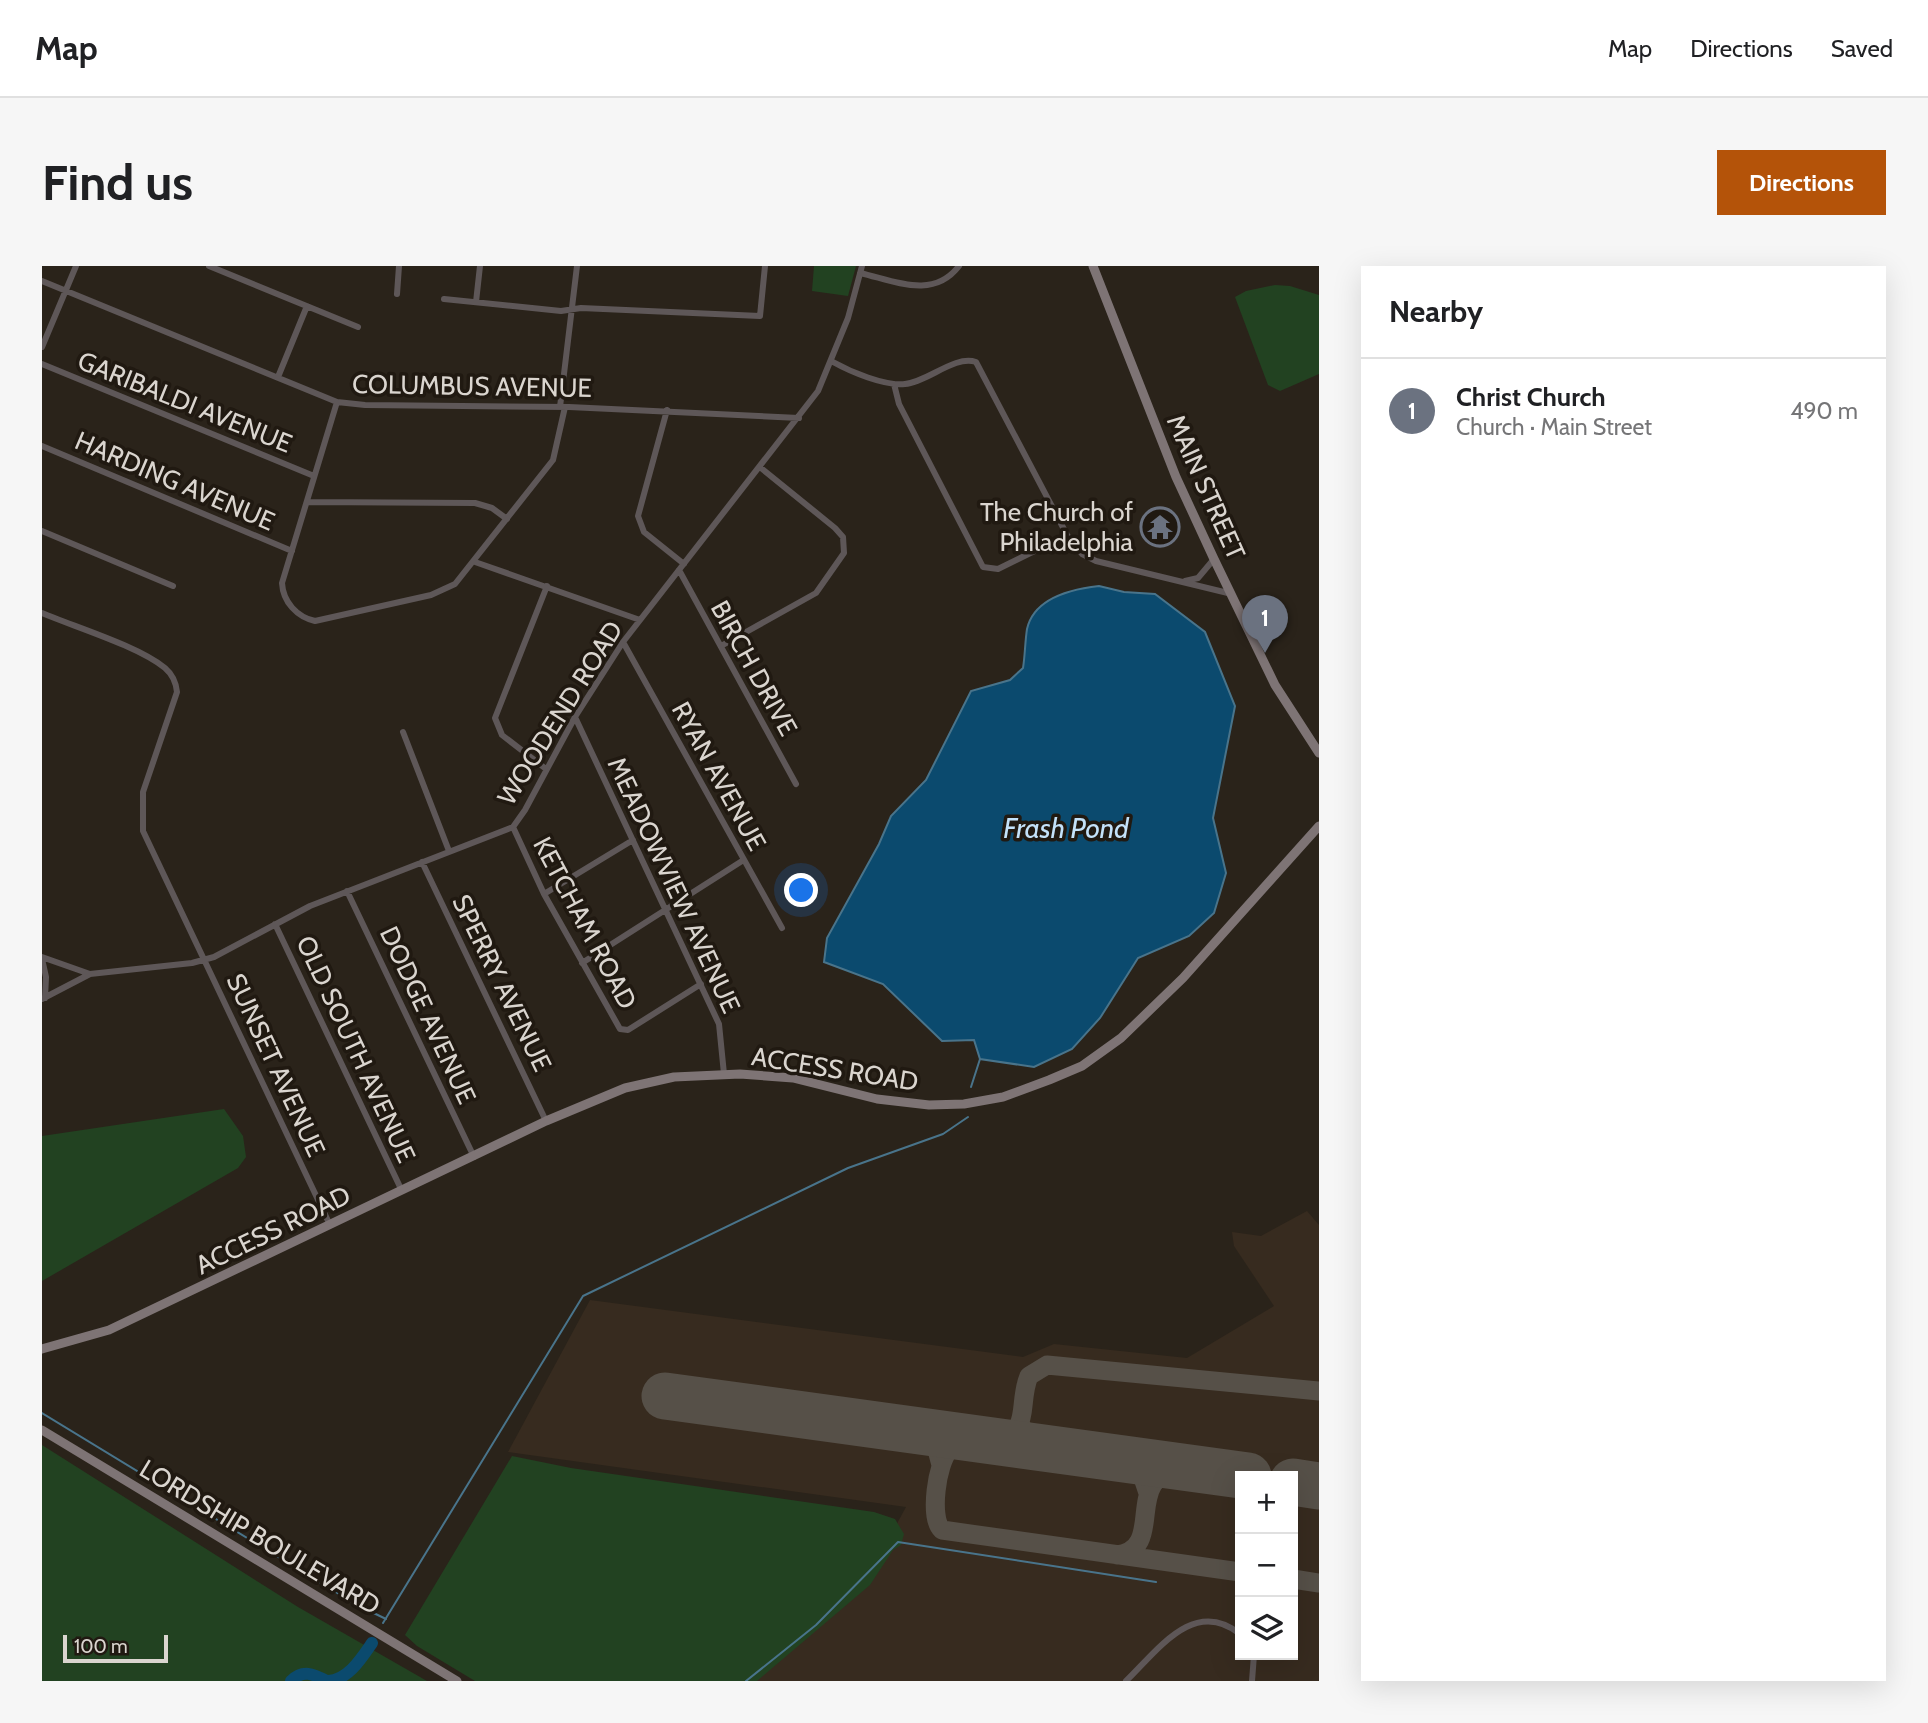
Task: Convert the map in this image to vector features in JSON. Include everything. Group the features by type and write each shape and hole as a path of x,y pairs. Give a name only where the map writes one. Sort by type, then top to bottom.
{"main road":[{"name":"MAIN STREET","path":"1093,266 1177,478 1214,559 1275,685 1319,752"},
{"name":"ACCESS ROAD","path":"42,1349 109,1330 547,1121 625,1088 674,1077 724,1074 793,1078 877,1099 929,1105 1003,1097 1049,1080 1082,1066 1121,1038 1191,969 1319,826"},
{"name":"LORDSHIP BOULEVARD","path":"42,1430 457,1681"}],"street":[{"path":"42,347 76,266"},
{"path":"209,266 358,327"},
{"path":"397,294 399,266"},
{"path":"476,302 481,266"},
{"path":"337,402 283,578 283,594 301,615 315,621 441,592 455,584 553,460 562,407 577,266"},
{"path":"444,299 572,309 760,316 765,266"},
{"path":"861,270 924,287 944,281 959,266"},
{"name":"WOODEND ROAD","path":"43,998 90,974 205,959 232,949 275,924 347,891 513,827 575,717 623,642 761,468 818,391 833,362 861,270"},
{"name":"COLUMBUS AVENUE","path":"42,281 337,402 365,405 667,410 799,418"},
{"path":"278,377 307,306"},
{"path":"833,362 894,384 919,380 964,361 979,364 1067,536 1087,557 1232,594"},
{"name":"GARIBALDI AVENUE","path":"42,364 314,476"},
{"path":"894,384 899,404 983,567 998,569 1067,536"},
{"path":"667,410 638,516 645,532 684,564"},
{"name":"HARDING AVENUE","path":"42,446 292,551"},
{"path":"721,646 816,593 844,553 842,537 835,528 761,468"},
{"path":"307,502 475,503 492,508 507,519"},
{"path":"42,531 173,586"},
{"path":"1183,582 1198,578 1214,559"},
{"path":"475,562 640,620"},
{"name":"BIRCH DRIVE","path":"679,570 796,784"},
{"path":"547,586 495,718 502,735 547,769"},
{"name":"SUNSET AVENUE","path":"42,613 143,655 166,668 172,676 176,685 175,699 143,792 141,818 148,845 205,959 330,1225"},
{"name":"RYAN AVENUE","path":"623,642 782,928"},
{"name":"MEADOWVIEW AVENUE","path":"575,717 719,1024 724,1074"},
{"path":"403,732 449,851"},
{"name":"KETCHAM ROAD","path":"513,827 544,894 618,1027 628,1030 701,984"},
{"path":"544,894 634,840"},
{"path":"582,964 743,861"},
{"name":"SPERRY AVENUE","path":"422,862 547,1121"},
{"name":"DODGE AVENUE","path":"347,891 474,1157"},
{"name":"OLD SOUTH AVENUE","path":"275,924 402,1191"},
{"path":"42,958 90,974"},
{"path":"42,958 46,977 43,998"},
{"path":"1126,1681 1186,1625 1214,1621 1227,1623 1235,1630"},
{"path":"1252,1681 1254,1660"}],"shaded area":[{"path":"1307,1211 1319,1225 1319,1681 750,1681 875,1564 906,1507 508,1452 590,1300 1023,1357 1054,1344 1187,1358 1274,1306 1234,1246 1232,1232 1261,1236"}],"green space":[{"path":"814,266 856,266 848,296 812,291"},
{"path":"1275,285 1290,286 1319,295 1319,374 1280,391 1268,385 1235,297 1246,291"},
{"path":"224,1109 243,1136 246,1157 238,1168 42,1281 42,1136"},
{"path":"42,1445 298,1607 427,1681 42,1681"},
{"path":"512,1456 571,1468 874,1512 895,1519 904,1534 901,1545 893,1550 870,1585 757,1681 475,1681 417,1646 405,1635"}],"water":[{"name":"Frash Pond","path":"1099,586 1124,592 1155,594 1205,632 1235,706 1213,818 1226,873 1214,913 1189,936 1138,958 1100,1018 1072,1049 1034,1067 980,1059 974,1040 942,1041 883,984 824,962 827,938 879,844 891,816 926,780 971,691 1010,680 1023,668 1027,629 1037,610 1066,593"}],"waterway":[{"path":"971,1087 980,1059"},
{"path":"383,1623 583,1296 848,1168 943,1134 968,1117"},
{"path":"42,1413 357,1605 386,1619"},
{"path":"746,1681 816,1625 898,1542 1156,1582"},
{"path":"328,1681 348,1673 372,1643"},
{"path":"291,1681 304,1674 327,1681"}],"taxiway":[{"path":"995,1441 1015,1431 1022,1416 1029,1376 1047,1365 1319,1391"},
{"path":"1020,1422 1025,1437 1040,1447"},
{"path":"917,1431 936,1446 941,1465"},
{"path":"974,1438 949,1450 941,1466 935,1503 938,1524 942,1530 1235,1571"},
{"path":"1121,1459 1141,1472 1148,1493"},
{"path":"1117,1555 1132,1549 1140,1539 1148,1496 1154,1483 1166,1473 1186,1468"},
{"path":"1298,1580 1319,1583"}],"runway":[{"path":"665,1396 1235,1474"},
{"path":"1298,1483 1319,1486"}],"place":[{"name":"The Church of Philadelphia","path":"1160,527"},
{"name":"Christ Church","path":"1265,653"}]}
